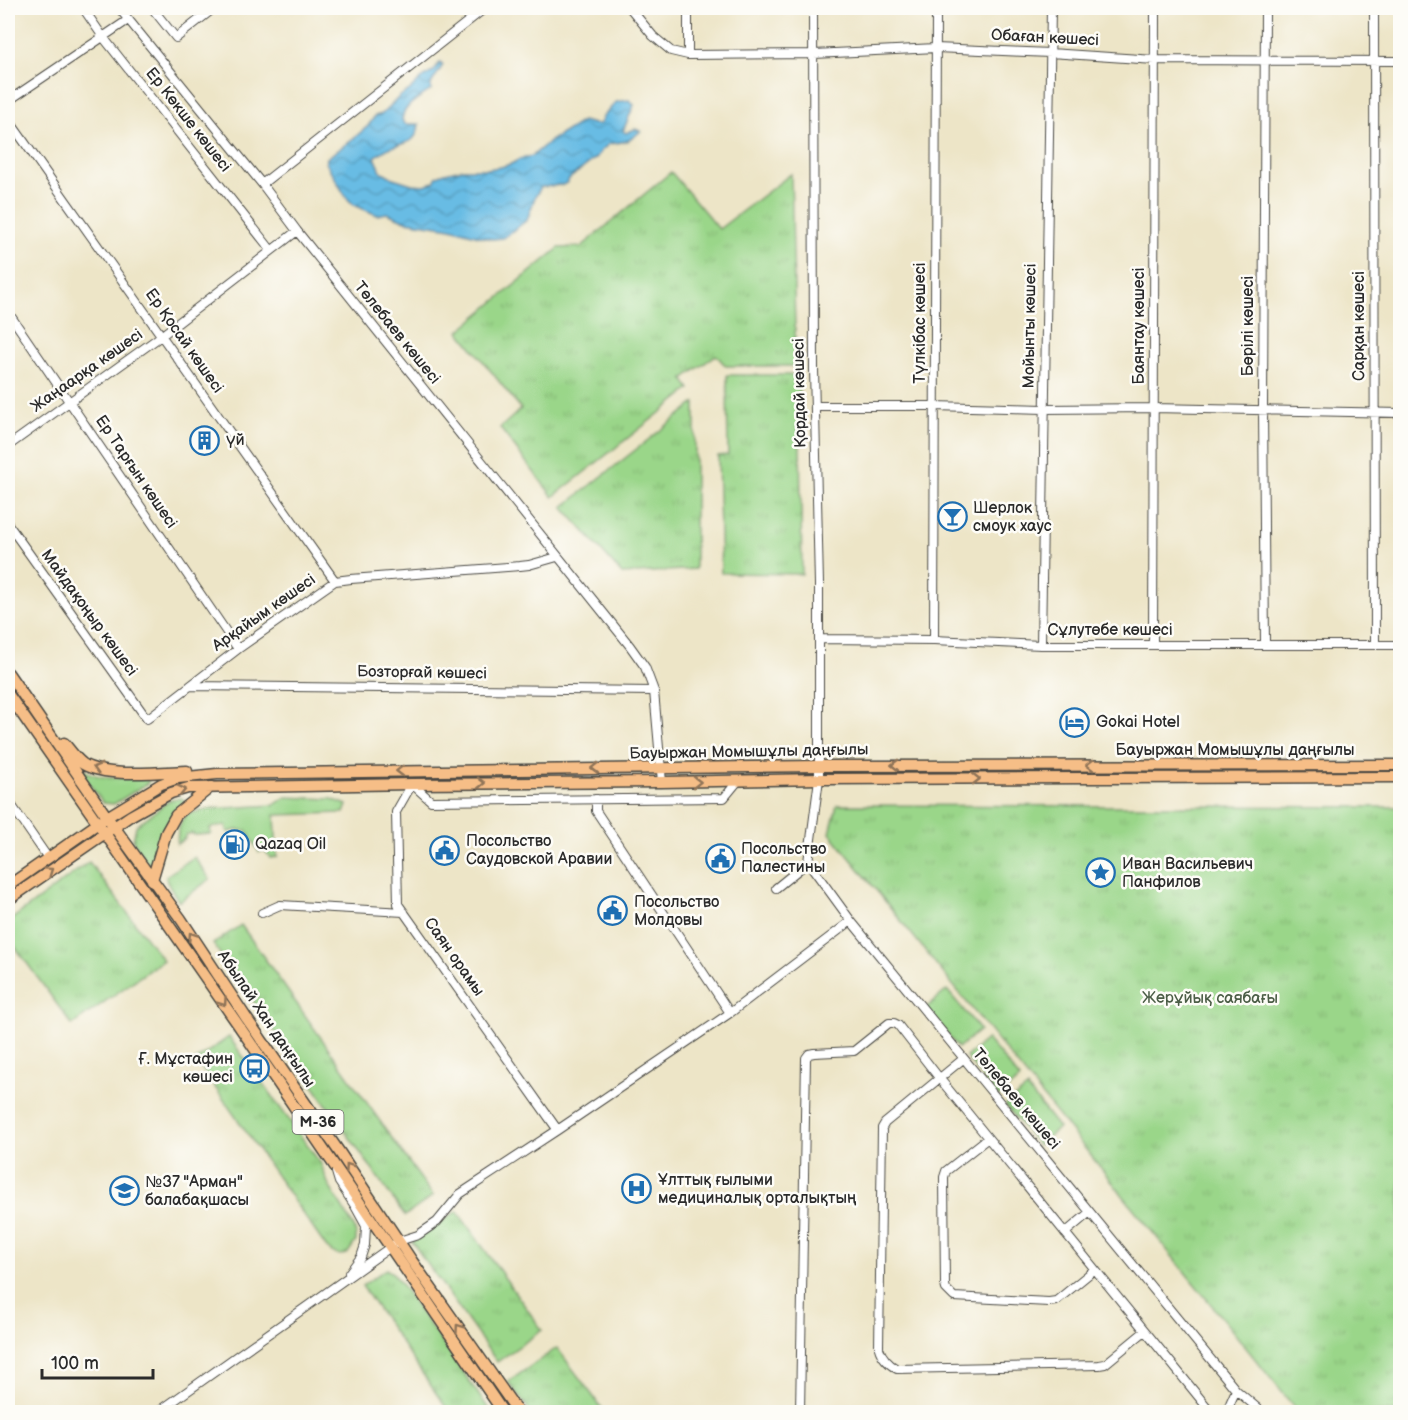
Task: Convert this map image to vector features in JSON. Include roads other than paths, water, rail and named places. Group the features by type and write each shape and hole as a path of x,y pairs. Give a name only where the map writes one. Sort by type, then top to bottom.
{"main road":[{"name":"Абылай Хан даңғылы","path":"8,673 16,706"},
{"name":"Абылай Хан даңғылы","path":"8,693 181,919 503,1413"},
{"path":"16,706 50,725 75,757 84,765 98,770 110,772 197,771 218,774"},
{"name":"Бауыржан Момышұлы даңғылы","path":"8,885 103,820 161,784 178,778 218,774 819,765 1401,765"},
{"name":"Бауыржан Момышұлы даңғылы","path":"8,900 110,829 171,792 188,788 819,779 1401,777"},
{"path":"152,880 166,833 176,815 212,787"},
{"name":"Абылай Хан даңғылы","path":"110,829 330,1158 518,1413"}],"street":[{"name":"Ер Көкше көшесі","path":"83,8 103,37 271,250"},
{"path":"152,8 176,38 214,8"},
{"path":"262,184 485,8"},
{"path":"630,8 653,36 671,51 688,55 688,8"},
{"name":"Қордай көшесі","path":"813,8 819,779"},
{"name":"Түлкібас көшесі","path":"934,640 936,8"},
{"name":"Мойынты көшесі","path":"1041,645 1051,8"},
{"name":"Баянтау көшесі","path":"1153,645 1155,8"},
{"name":"Бөрілі көшесі","path":"1265,8 1263,409 1265,645"},
{"name":"Сарқан көшесі","path":"1374,8 1375,645"},
{"path":"8,102 103,37 125,12"},
{"name":"Төлебаев көшесі","path":"125,12 645,666 654,691 662,783"},
{"name":"Обаған көшесі","path":"688,55 814,54 936,48 1155,60 1401,61"},
{"name":"Ер Қосай көшесі","path":"8,118 335,581"},
{"name":"Жаңаарқа көшесі","path":"8,446 161,336 297,231"},
{"name":"Ер Тарғын көшесі","path":"8,312 238,649"},
{"path":"815,406 1263,409 1401,413"},
{"name":"Майдақоңыр көшесі","path":"8,524 147,719"},
{"name":"Арқайым көшесі","path":"147,719 238,649 335,581 529,565 557,557"},
{"name":"Сұлутөбе көшесі","path":"819,639 934,640 1041,645 1401,645"},
{"name":"Бозторғай көшесі","path":"189,686 654,691"},
{"path":"776,888 808,862 819,779"},
{"path":"412,784 430,801 724,798 738,781"},
{"name":"Саян орамы","path":"412,784 396,812 398,904 556,1130"},
{"path":"596,799 596,812 730,1013"},
{"path":"8,800 48,858"},
{"name":"Төлебаев көшесі","path":"808,862 851,921 963,1059 1236,1390 1262,1413"},
{"path":"262,912 280,905 404,912"},
{"path":"158,1413 394,1245 418,1235 437,1222 460,1194 730,1013 851,921"},
{"path":"800,1413 806,1058 809,1053 854,1051 890,1023 898,1025 1211,1413"},
{"path":"963,1059 885,1123 882,1128 880,1353 891,1366 897,1369 1099,1365 1105,1364 1145,1331"},
{"path":"988,1138 946,1172 944,1177 946,1289 954,1297 1049,1302 1056,1301 1094,1270"},
{"path":"330,1158 339,1182 366,1226 365,1245 361,1257 343,1280"},
{"path":"1065,1233 1090,1212"},
{"path":"1224,1413 1236,1390"}],"water":[{"path":"440,63 443,65 431,84 431,90 413,102 403,115 402,120 405,124 419,124 414,138 387,149 375,157 381,171 393,178 424,185 434,182 437,176 445,173 462,169 488,169 511,164 532,156 550,141 582,121 600,124 616,102 629,100 634,105 623,131 626,133 635,129 641,131 628,141 609,144 566,184 541,187 527,220 503,238 492,239 451,228 406,221 387,213 377,215 354,205 346,197 326,163 327,158 368,126 375,116 382,114 399,97 435,70"}],"place":[{"name":"үй","path":"205,440"},
{"name":"Шерлок смоук хаус","path":"952,517"},
{"name":"Gokai Hotel","path":"1075,722"},
{"name":"Qazaq Oil","path":"234,844"},
{"name":"Посольство Саудовской Аравии","path":"445,850"},
{"name":"Посольство Палестины","path":"720,858"},
{"name":"Иван Васильевич Панфилов","path":"1101,873"},
{"name":"Посольство Молдовы","path":"613,911"},
{"name":"Ғ. Мұстафин көшесі","path":"254,1068"},
{"name":"Ұлттық ғылыми медициналық орталықтың","path":"637,1189"},
{"name":"№37 \"Арман\" балабақшасы","path":"124,1191"}],"park label":[{"name":"Жерұйық саябағы","path":"1210,998"}]}
